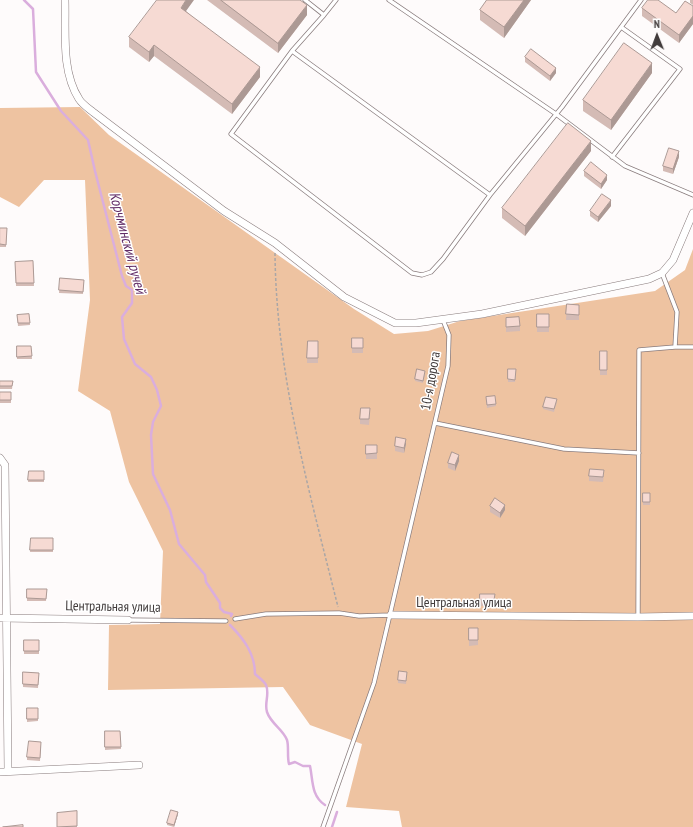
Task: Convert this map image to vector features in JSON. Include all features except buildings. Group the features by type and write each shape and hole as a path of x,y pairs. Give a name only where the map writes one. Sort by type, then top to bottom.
{"street":[{"path":"66,0 67,58 70,82 80,101 224,211 275,243 344,297 395,324 443,320 482,314 649,279 662,273 673,260 693,213"},
{"path":"0,458 5,465 3,618 4,772 139,765"},
{"name":"Центральная улица","path":"391,616 693,616"},
{"name":"Центральная улица","path":"3,618 128,620"}],"lane":[{"path":"305,0 324,15"},
{"path":"336,0 292,51 231,134 412,273 422,275 431,272 443,258 490,195 556,114 641,0"},
{"path":"389,0 556,114 624,166 693,195"},
{"path":"612,157 680,69 621,27"},
{"path":"292,51 490,195"},
{"path":"662,273 677,312 675,347"},
{"name":"10-я дорога","path":"324,827 374,683 391,616 448,366 449,335 443,320"},
{"path":"638,617 639,350 693,347"},
{"path":"435,423 564,449 638,453"},
{"name":"Центральная улица","path":"235,619 266,614 340,613 359,616 391,616"},
{"name":"Центральная улица","path":"128,620 226,620"}],"path":[{"path":"275,243 275,285 280,338 287,384 301,458 340,613"}],"shaded area":[{"path":"80,107 109,135 354,309 394,334 428,331 460,321 655,291 685,270 693,249 693,827 402,827 399,811 346,807 362,744 310,725 283,687 108,690 109,625 160,624 163,551 129,482 110,411 78,391 90,300 85,180 44,180 19,207 0,197 0,108"}],"waterway":[{"name":"Корчминский ручей","path":"24,0 33,9 36,72 61,111 88,140 122,276 126,286 132,290 132,303 122,317 124,339 135,364 151,377 157,390 161,406 153,422 151,435 153,474 170,510 179,544 205,575 206,582 220,603 220,608 224,612 232,614 231,616"},
{"name":"Корчминский ручей","path":"230,625 248,647 253,660 255,674 266,685 266,709 271,720 283,733 287,740 289,764 295,762 303,766 310,766 315,792 320,801 325,805"},
{"name":"Корчминский ручей","path":"332,827 337,812"}]}
